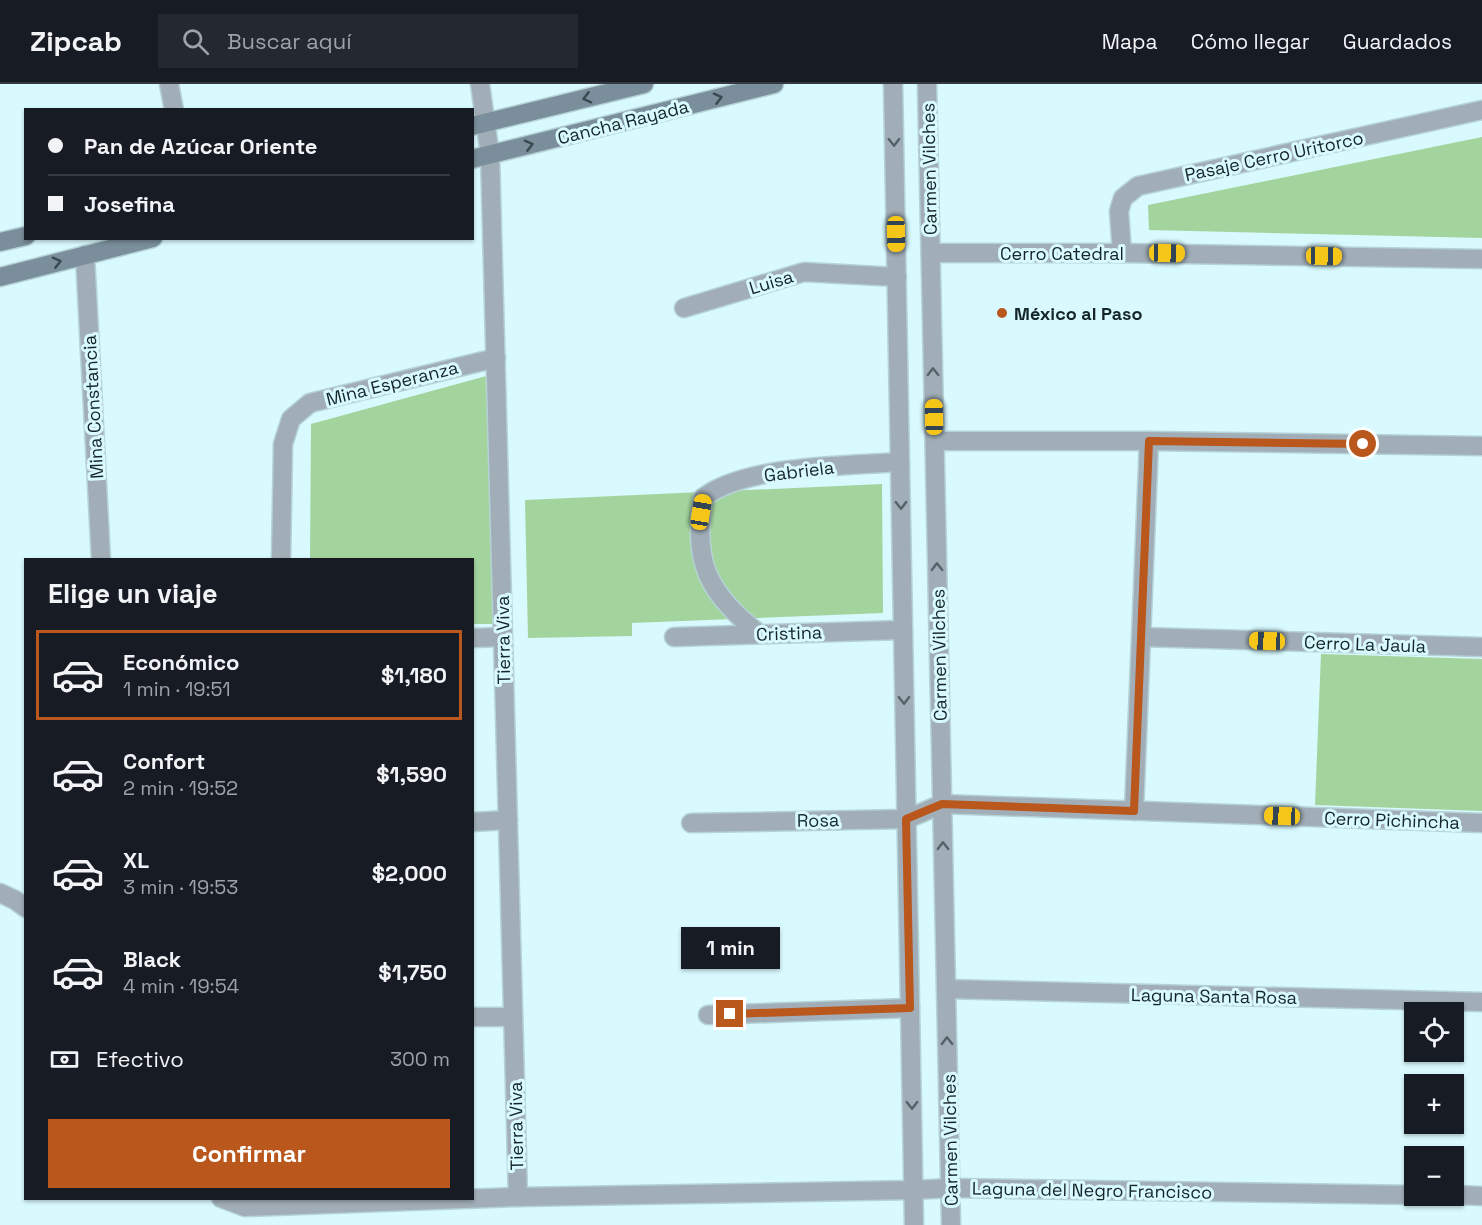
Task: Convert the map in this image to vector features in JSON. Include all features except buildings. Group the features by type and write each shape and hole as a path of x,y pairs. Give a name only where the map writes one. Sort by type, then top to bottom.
{"street":[{"path":"169,84 174,108"},
{"name":"Tierra Viva","path":"480,84 479,124 496,358 518,1197"},
{"name":"Cancha Rayada","path":"479,124 644,84"},
{"name":"Cancha Rayada","path":"481,157 774,84"},
{"name":"Carmen Vilches","path":"893,84 914,1225"},
{"name":"Carmen Vilches","path":"927,84 951,1225"},
{"name":"Pasaje Cerro Uritorco","path":"1122,253 1119,211 1123,198 1137,186 1482,110"},
{"path":"0,242 24,236"},
{"path":"0,277 145,240"},
{"name":"Cerro Catedral","path":"931,253 1122,253 1482,259"},
{"name":"Mina Constancia","path":"85,255 101,558"},
{"name":"Luisa","path":"684,308 804,272 897,276"},
{"name":"Mina Esperanza","path":"281,558 283,444 291,419 310,403 496,358"},
{"path":"935,441 1149,441 1482,446"},
{"path":"1134,811 1149,441"},
{"name":"Gabriela","path":"758,633 736,616 714,589 701,559 699,526 703,498 712,491 762,474 783,470 900,462"},
{"name":"Cristina","path":"674,637 903,630"},
{"path":"474,638 503,637"},
{"name":"Cerro La Jaula","path":"1141,637 1482,647"},
{"name":"Cerro Pichincha","path":"942,804 1482,823"},
{"name":"Rosa","path":"692,823 906,819 942,804"},
{"path":"474,822 508,820"},
{"path":"0,893 24,907"},
{"name":"Laguna Santa Rosa","path":"946,989 1482,1002"},
{"path":"708,1015 910,1008"},
{"path":"474,1017 513,1017"},
{"name":"Laguna del Negro Francisco","path":"474,1199 951,1188 1404,1195"},
{"path":"1464,1196 1482,1196"},
{"name":"Laguna del Negro Francisco","path":"226,1200 245,1207 436,1200"}],"green space":[{"path":"1482,137 1482,238 1149,230 1148,205"},
{"path":"490,375 493,624 474,624 474,558 310,558 311,424"},
{"path":"882,484 883,613 632,623 632,636 528,638 525,500"},
{"path":"1321,654 1482,659 1482,811 1315,805"}],"place":[{"name":"México al Paso","path":"1002,313"}],"route":[{"path":"730,1014 910,1008 906,819 942,804 1134,811 1149,441 1363,444"}]}
